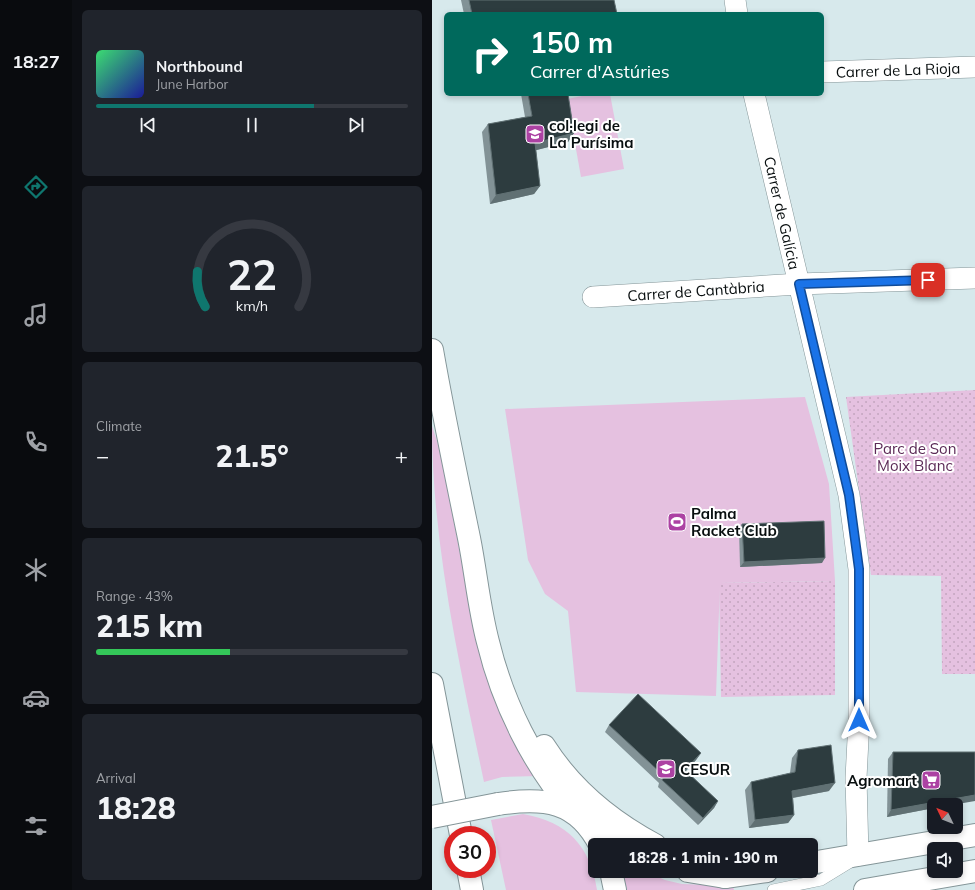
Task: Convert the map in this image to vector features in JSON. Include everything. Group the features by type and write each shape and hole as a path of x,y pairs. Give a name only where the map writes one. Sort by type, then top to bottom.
{"main road":[{"path":"432,350 488,642 508,700 535,757 549,780 592,831 596,838"},
{"path":"477,589 523,706 551,757 574,785 591,802 623,826 643,838"},
{"path":"432,684 459,826"},
{"path":"432,817 498,804 529,800 542,801 577,815 611,838"},
{"path":"818,862 975,835"},
{"path":"865,890 975,871"},
{"path":"470,878 472,890"},
{"path":"613,878 616,890"}],"street":[{"path":"735,0 737,12"},
{"name":"Carrer de La Rioja","path":"824,72 975,67"},
{"name":"Carrer de Galícia","path":"754,96 849,495 859,569 859,720 856,778 858,855"},
{"name":"Carrer de Cantàbria","path":"593,297 799,284 975,278"}],"lane":[{"path":"773,890 821,880 834,873 858,855"}],"green space":[{"path":"582,96 610,96 624,169 581,177 567,99"},
{"name":"Parc de Son Moix Blanc","path":"975,390 975,674 942,674 941,576 871,575 846,397"},
{"name":"Palma Racket Club","path":"805,397 829,484 835,581 720,583 716,696 576,692 568,611 545,594 528,560 505,409"},
{"path":"432,426 440,450 473,621 539,776 502,777 484,782 457,650 442,560 433,470"},
{"path":"835,581 835,695 721,697 719,583"},
{"path":"523,814 553,823 564,830 574,838 588,859 588,878 595,878 597,890 506,890 496,843 496,826 492,826 491,820"},
{"path":"624,878 661,878 682,884 733,886 734,890 627,890"}],"building":[{"path":"469,0 614,0 617,12 472,12"},
{"path":"528,96 568,96 574,133 535,143 540,186 496,195 488,124 532,116"},
{"name":"Palma Racket Club","path":"824,521 825,558 744,562 742,524"},
{"name":"CESUR","path":"638,694 701,753 685,770 718,801 703,818 662,780 664,776 609,725"},
{"path":"831,745 835,783 792,791 794,815 755,820 751,782 795,772 798,750"},
{"name":"Agromart","path":"893,752 975,752 975,795 958,798 927,798 927,804 891,810"}],"place":[{"name":"col·legi de La Purísima","path":"535,134"},
{"name":"Palma Racket Club","path":"677,522"},
{"name":"CESUR","path":"666,769"},
{"name":"Agromart","path":"931,780"}],"route":[{"path":"859,720 859,569 849,495 799,284 928,280"}]}
